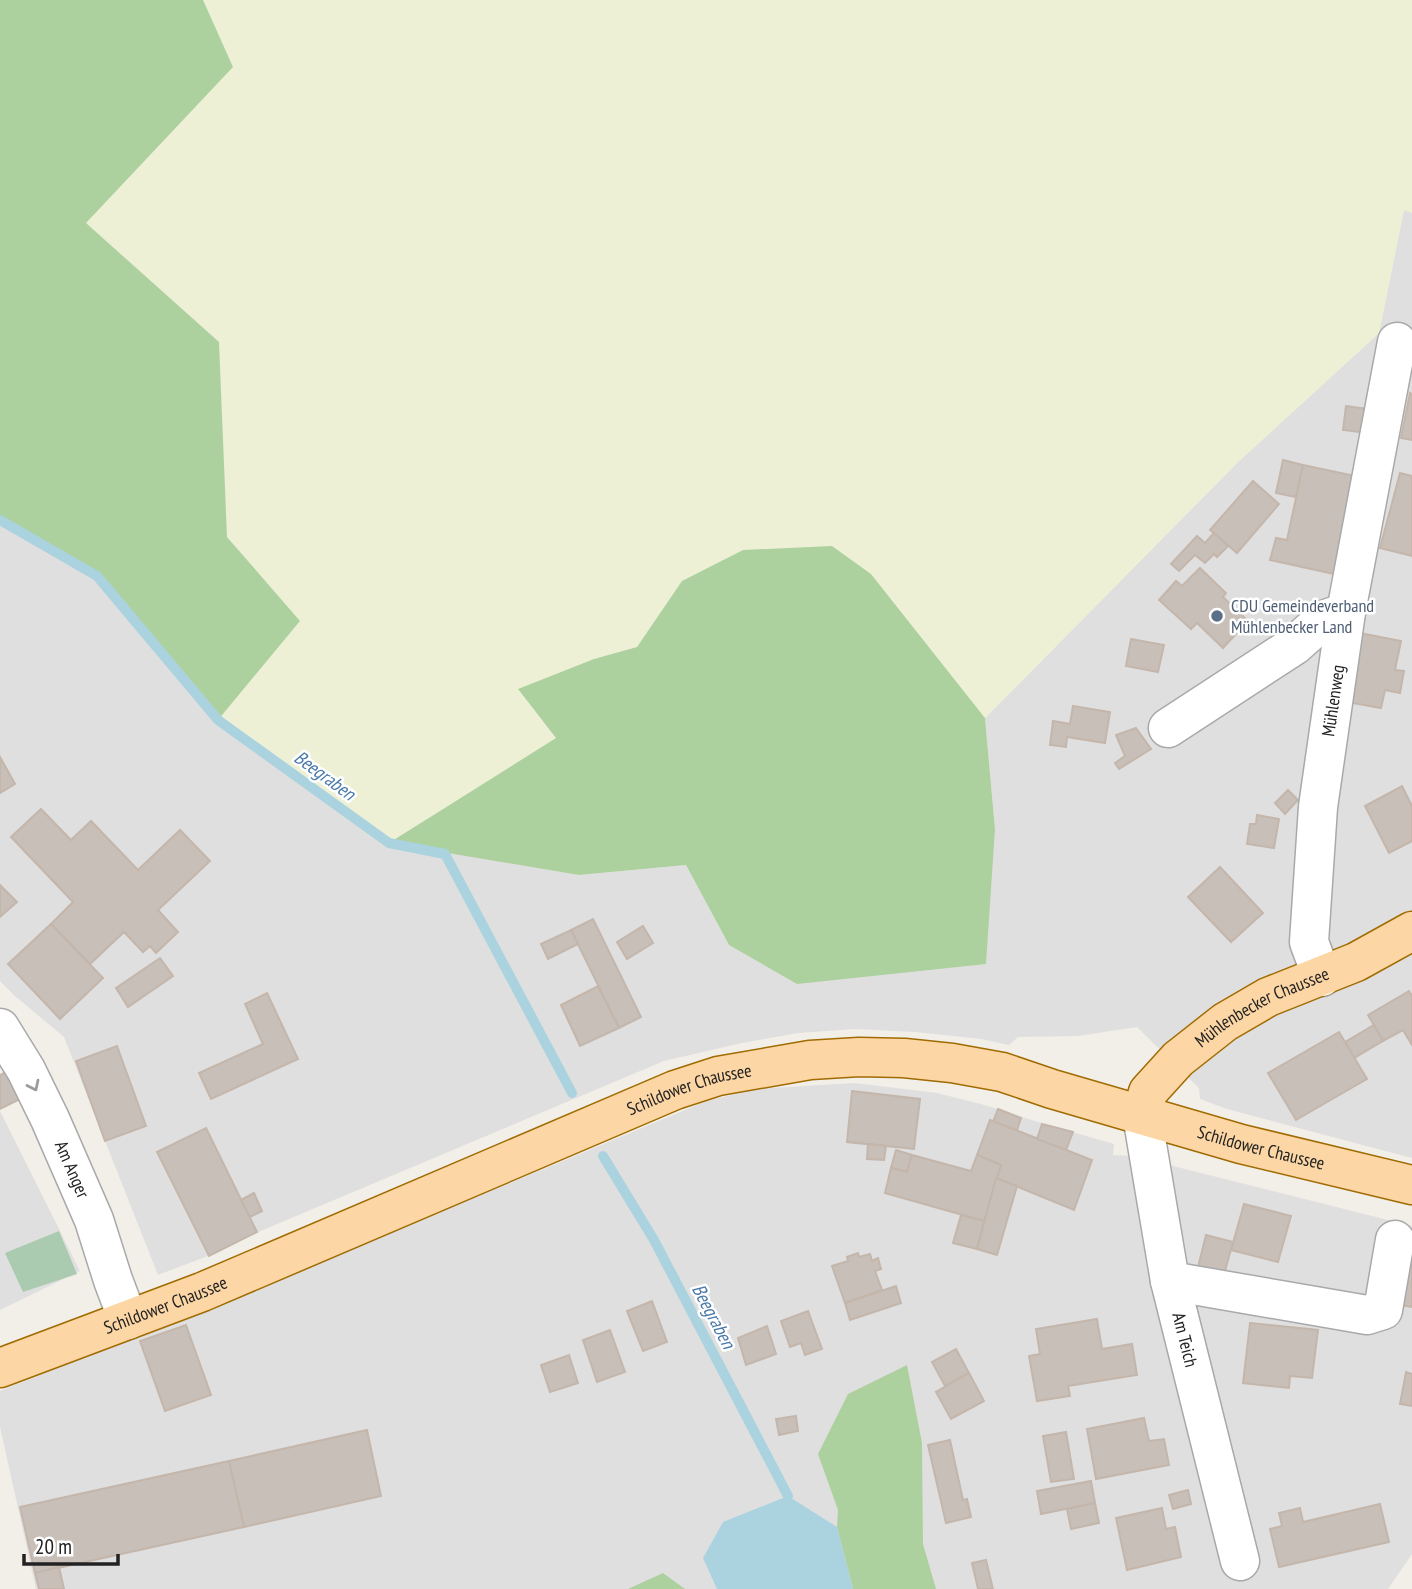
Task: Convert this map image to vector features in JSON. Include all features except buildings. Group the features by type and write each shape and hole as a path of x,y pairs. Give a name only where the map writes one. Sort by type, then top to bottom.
{"main road":[{"name":"Mühlenbecker Chaussee","path":"1142,1115 1148,1092 1178,1059 1226,1022 1268,997 1356,962 1412,931"},
{"name":"Schildower Chaussee","path":"0,1368 202,1292 675,1090 719,1076 810,1060 859,1056 904,1058 1002,1072 1241,1144 1412,1185"}],"street":[{"name":"Mühlenweg","path":"1322,977 1309,942 1318,807 1346,612 1397,342"},
{"path":"1168,728 1295,645 1323,620 1346,612"},
{"name":"Am Anger","path":"0,1028 26,1070 94,1220 128,1320"},
{"name":"Am Teich","path":"1142,1115 1170,1281 1240,1561"},
{"path":"1170,1281 1367,1315 1383,1310 1395,1240"}],"shaded area":[{"path":"1404,209 1412,213 1412,1158 1227,1109 1200,1099 1199,1088 1137,1027 1078,1036 1018,1037 1009,1045 981,1039 915,1032 855,1029 798,1033 664,1061 158,1275 64,1037 0,981 0,520 97,576 218,720 293,772 579,875 686,865 729,945 995,829 985,718 1238,462 1379,333"},
{"path":"855,1083 937,1093 981,1104 1114,1144 1113,1155 1133,1156 1412,1226 1412,1554 1388,1589 36,1589 0,1427 0,1391 321,1262 704,1102 754,1089"},
{"path":"0,1111 80,1271 0,1310"}],"green space":[{"path":"0,0 203,0 233,67 86,223 219,342 227,537 300,621 218,720 97,576 0,520"},
{"path":"203,0 1412,0 1412,213 1404,210 1379,333 1238,462 985,718 871,574 832,547 743,550 682,581 637,647 594,659 518,690 556,738 389,843 218,720 300,621 227,537 219,342 86,223 233,67"},
{"path":"832,546 871,574 985,718 995,829 986,964 797,984 729,945 686,865 579,875 389,843 556,738 518,689 594,659 637,647 682,581 743,550"},
{"path":"59,1231 77,1274 23,1292 5,1253"},
{"path":"907,1365 922,1443 923,1544 936,1589 853,1589 837,1527 838,1510 818,1454 848,1394"},
{"path":"663,1573 685,1589 628,1589"}],"water":[{"path":"788,1496 837,1527 853,1589 717,1589 703,1558 723,1522"}],"waterway":[{"name":"Beegraben","path":"0,520 97,576 218,720 389,843 445,854 572,1093"},
{"name":"Beegraben","path":"603,1156 654,1240 788,1496"}],"place":[{"name":"CDU Gemeindeverband Mühlenbecker Land","path":"1217,616"}]}
